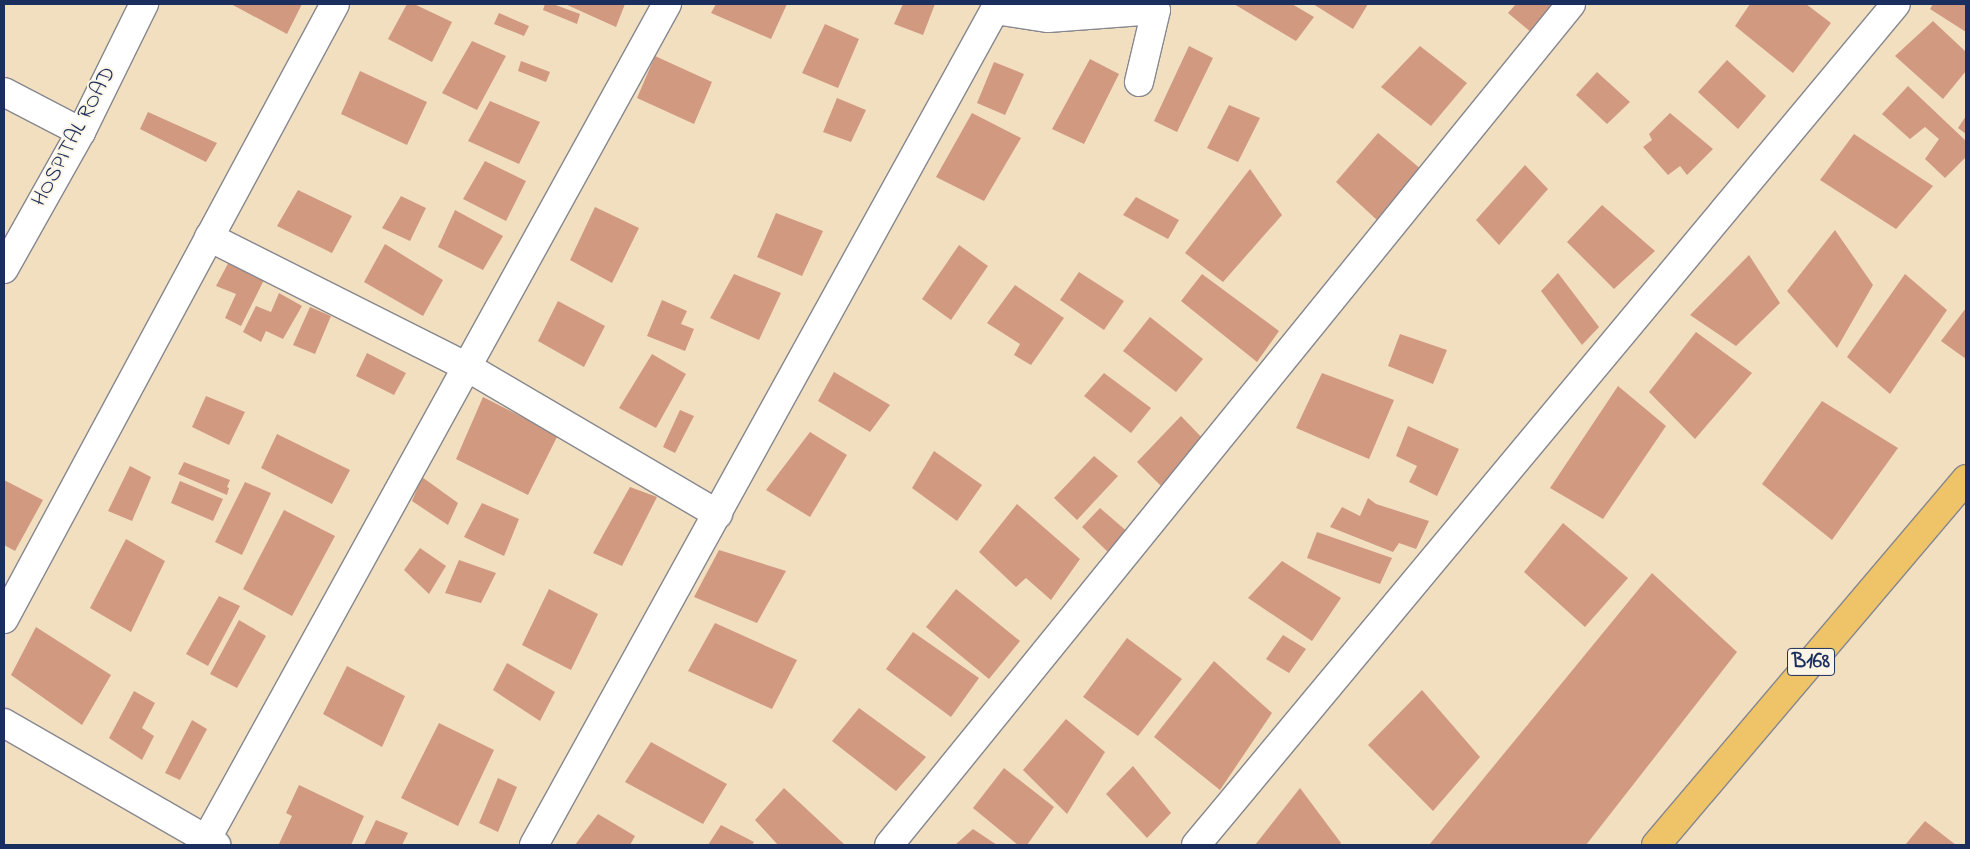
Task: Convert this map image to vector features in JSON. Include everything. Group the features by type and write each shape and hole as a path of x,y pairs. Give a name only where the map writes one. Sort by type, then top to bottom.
{"main road":[{"name":"B168","path":"1656,845 1966,479"}],"street":[{"name":"HOSPITAL ROAD","path":"4,269 80,132 144,4"},
{"path":"4,619 335,4"},
{"path":"4,723 173,835 211,843 467,367 668,4"},
{"path":"889,845 1571,4"},
{"path":"1196,845 1896,4"},
{"path":"534,845 997,7 1048,18 1156,10 1139,82"},
{"path":"4,92 80,132"},
{"path":"209,237 467,367 718,514"}],"building":[{"path":"231,4 302,4 287,34"},
{"path":"407,4 414,4 452,22 432,62 388,39"},
{"path":"545,4 553,4 580,14 577,24 543,10"},
{"path":"565,4 625,4 616,27"},
{"path":"716,4 787,4 771,39 711,13"},
{"path":"903,4 935,4 923,35 894,24"},
{"path":"1234,4 1292,4 1314,17 1296,41"},
{"path":"1313,4 1368,4 1353,29"},
{"path":"1516,4 1564,4 1538,38 1508,13"},
{"path":"1750,4 1806,4 1831,23 1793,73 1735,26"},
{"path":"1933,4 1966,4 1966,32 1930,9"},
{"path":"499,13 529,26 524,36 494,24"},
{"path":"1933,21 1966,52 1966,71 1943,99 1895,56"},
{"path":"825,24 859,39 838,88 802,73"},
{"path":"472,41 506,56 477,110 442,93"},
{"path":"1189,46 1213,58 1177,132 1154,121"},
{"path":"1420,46 1467,83 1431,126 1381,87"},
{"path":"655,56 712,82 694,124 637,98"},
{"path":"1090,59 1119,74 1084,144 1052,129"},
{"path":"1727,60 1766,96 1738,129 1698,92"},
{"path":"521,61 550,72 546,82 518,71"},
{"path":"994,62 1024,74 1005,115 977,103"},
{"path":"360,71 427,102 407,145 341,114"},
{"path":"1597,72 1630,102 1607,124 1576,95"},
{"path":"1908,86 1966,141 1966,157 1945,178 1925,159 1939,139 1925,127 1910,139 1882,114"},
{"path":"837,98 866,110 851,142 823,132"},
{"path":"490,101 540,122 519,164 468,141"},
{"path":"1229,105 1260,118 1238,162 1207,148"},
{"path":"148,112 217,143 206,162 140,129"},
{"path":"972,113 1021,138 984,201 936,177"},
{"path":"1670,113 1713,149 1687,175 1680,166 1668,175 1643,147 1652,140 1649,134"},
{"path":"1966,116 1966,134 1958,128"},
{"path":"1378,133 1422,170 1378,221 1336,182"},
{"path":"1854,134 1933,186 1896,229 1820,180"},
{"path":"485,161 526,181 506,221 463,199"},
{"path":"1525,165 1548,189 1499,245 1476,220"},
{"path":"1250,169 1282,215 1223,282 1185,253"},
{"path":"298,190 352,216 332,253 277,226"},
{"path":"401,196 426,208 410,241 382,228"},
{"path":"1136,197 1179,220 1168,239 1123,215"},
{"path":"1602,205 1655,251 1614,289 1567,242"},
{"path":"595,207 639,228 612,283 570,260"},
{"path":"455,210 503,236 483,270 438,247"},
{"path":"776,213 823,231 802,276 757,257"},
{"path":"1835,230 1873,285 1837,348 1787,291"},
{"path":"385,244 443,280 423,316 364,282"},
{"path":"959,245 988,266 951,320 922,299"},
{"path":"1749,255 1780,303 1736,346 1690,315"},
{"path":"232,256 268,272 241,326 225,318 236,294 216,286"},
{"path":"1079,272 1124,301 1104,330 1060,300"},
{"path":"1558,273 1599,327 1582,345 1541,291"},
{"path":"734,274 781,293 759,340 710,318"},
{"path":"1202,274 1279,331 1257,362 1181,301"},
{"path":"1905,274 1947,310 1890,394 1847,357"},
{"path":"1015,285 1064,318 1031,365 1014,355 1020,344 987,323"},
{"path":"279,293 302,306 283,339 266,331 261,342 243,332 256,306 271,312"},
{"path":"662,300 687,311 681,324 694,329 685,351 647,336"},
{"path":"558,301 605,326 584,367 538,341"},
{"path":"310,307 331,316 315,354 293,345"},
{"path":"1966,308 1966,359 1941,341"},
{"path":"1150,317 1203,359 1176,392 1123,351"},
{"path":"1696,332 1752,373 1695,439 1649,392"},
{"path":"1400,334 1447,350 1433,384 1388,366"},
{"path":"367,353 406,373 394,395 356,376"},
{"path":"652,354 686,374 656,428 619,408"},
{"path":"834,372 890,405 870,432 818,401"},
{"path":"1104,373 1151,408 1131,433 1084,396"},
{"path":"1322,373 1394,400 1369,459 1296,428"},
{"path":"1618,386 1666,426 1603,519 1550,488"},
{"path":"206,396 245,412 229,445 192,427"},
{"path":"483,397 558,435 528,495 456,459"},
{"path":"1822,401 1898,448 1832,540 1762,484"},
{"path":"680,410 694,416 675,453 663,447"},
{"path":"1181,416 1208,444 1167,492 1137,462"},
{"path":"1408,426 1459,449 1437,496 1409,482 1417,466 1396,456"},
{"path":"810,432 847,455 810,517 766,490"},
{"path":"277,434 350,470 332,504 261,468"},
{"path":"934,451 982,485 957,521 912,488"},
{"path":"1094,456 1118,476 1077,520 1054,498"},
{"path":"184,462 230,480 227,487 229,488 227,495 178,474"},
{"path":"130,466 151,477 132,521 108,511"},
{"path":"422,477 458,503 448,525 412,501"},
{"path":"4,480 43,500 15,551 4,545"},
{"path":"180,481 223,499 213,521 171,503"},
{"path":"245,482 271,493 242,555 215,542"},
{"path":"630,487 657,497 622,566 593,553"},
{"path":"1368,498 1376,504 1429,521 1416,549 1399,543 1393,552 1330,527 1342,507 1360,516"},
{"path":"482,503 519,519 504,556 464,537"},
{"path":"1017,504 1080,559 1051,600 1026,578 1016,587 979,552"},
{"path":"1100,508 1130,534 1110,554 1082,527"},
{"path":"284,510 335,536 292,616 243,589"},
{"path":"1563,523 1628,578 1585,627 1524,572"},
{"path":"1317,532 1392,558 1380,584 1307,558"},
{"path":"126,539 165,561 131,632 90,608"},
{"path":"420,548 446,566 429,594 404,570"},
{"path":"719,550 786,571 757,623 694,597"},
{"path":"459,560 496,573 481,603 445,593"},
{"path":"1282,561 1341,598 1312,641 1248,598"},
{"path":"1652,573 1737,652 1586,845 1429,845"},
{"path":"549,589 598,614 571,670 522,645"},
{"path":"956,589 1020,641 989,679 926,627"},
{"path":"219,596 240,606 208,666 186,654"},
{"path":"239,620 266,636 237,688 210,674"},
{"path":"715,623 797,660 772,709 688,671"},
{"path":"36,627 111,675 82,725 11,675"},
{"path":"913,632 979,678 951,717 886,669"},
{"path":"1283,635 1306,649 1289,673 1266,659"},
{"path":"1127,638 1182,679 1138,736 1083,697"},
{"path":"1214,661 1272,713 1220,790 1154,737"},
{"path":"507,663 555,692 540,721 493,690"},
{"path":"347,666 405,696 382,747 323,714"},
{"path":"1422,690 1480,757 1433,811 1368,745"},
{"path":"134,691 155,703 142,728 154,736 142,760 109,738"},
{"path":"859,708 926,757 896,791 832,741"},
{"path":"1066,719 1105,752 1067,814 1023,770"},
{"path":"192,720 207,729 180,780 165,773"},
{"path":"439,723 494,750 458,826 401,798"},
{"path":"651,742 727,784 703,824 625,782"},
{"path":"1133,766 1171,813 1147,838 1106,794"},
{"path":"1004,768 1054,807 1027,845 1018,845 973,808"},
{"path":"498,778 517,787 498,832 479,823"},
{"path":"299,785 364,816 351,845 279,844 292,816 286,813"},
{"path":"784,788 845,845 778,845 755,820"},
{"path":"1300,788 1341,843 1340,845 1255,845"},
{"path":"598,814 635,836 630,845 575,845"},
{"path":"376,820 408,833 402,845 364,845"},
{"path":"1925,821 1956,845 1905,845"},
{"path":"721,825 754,842 752,845 708,845"},
{"path":"973,829 997,845 955,845"}]}
